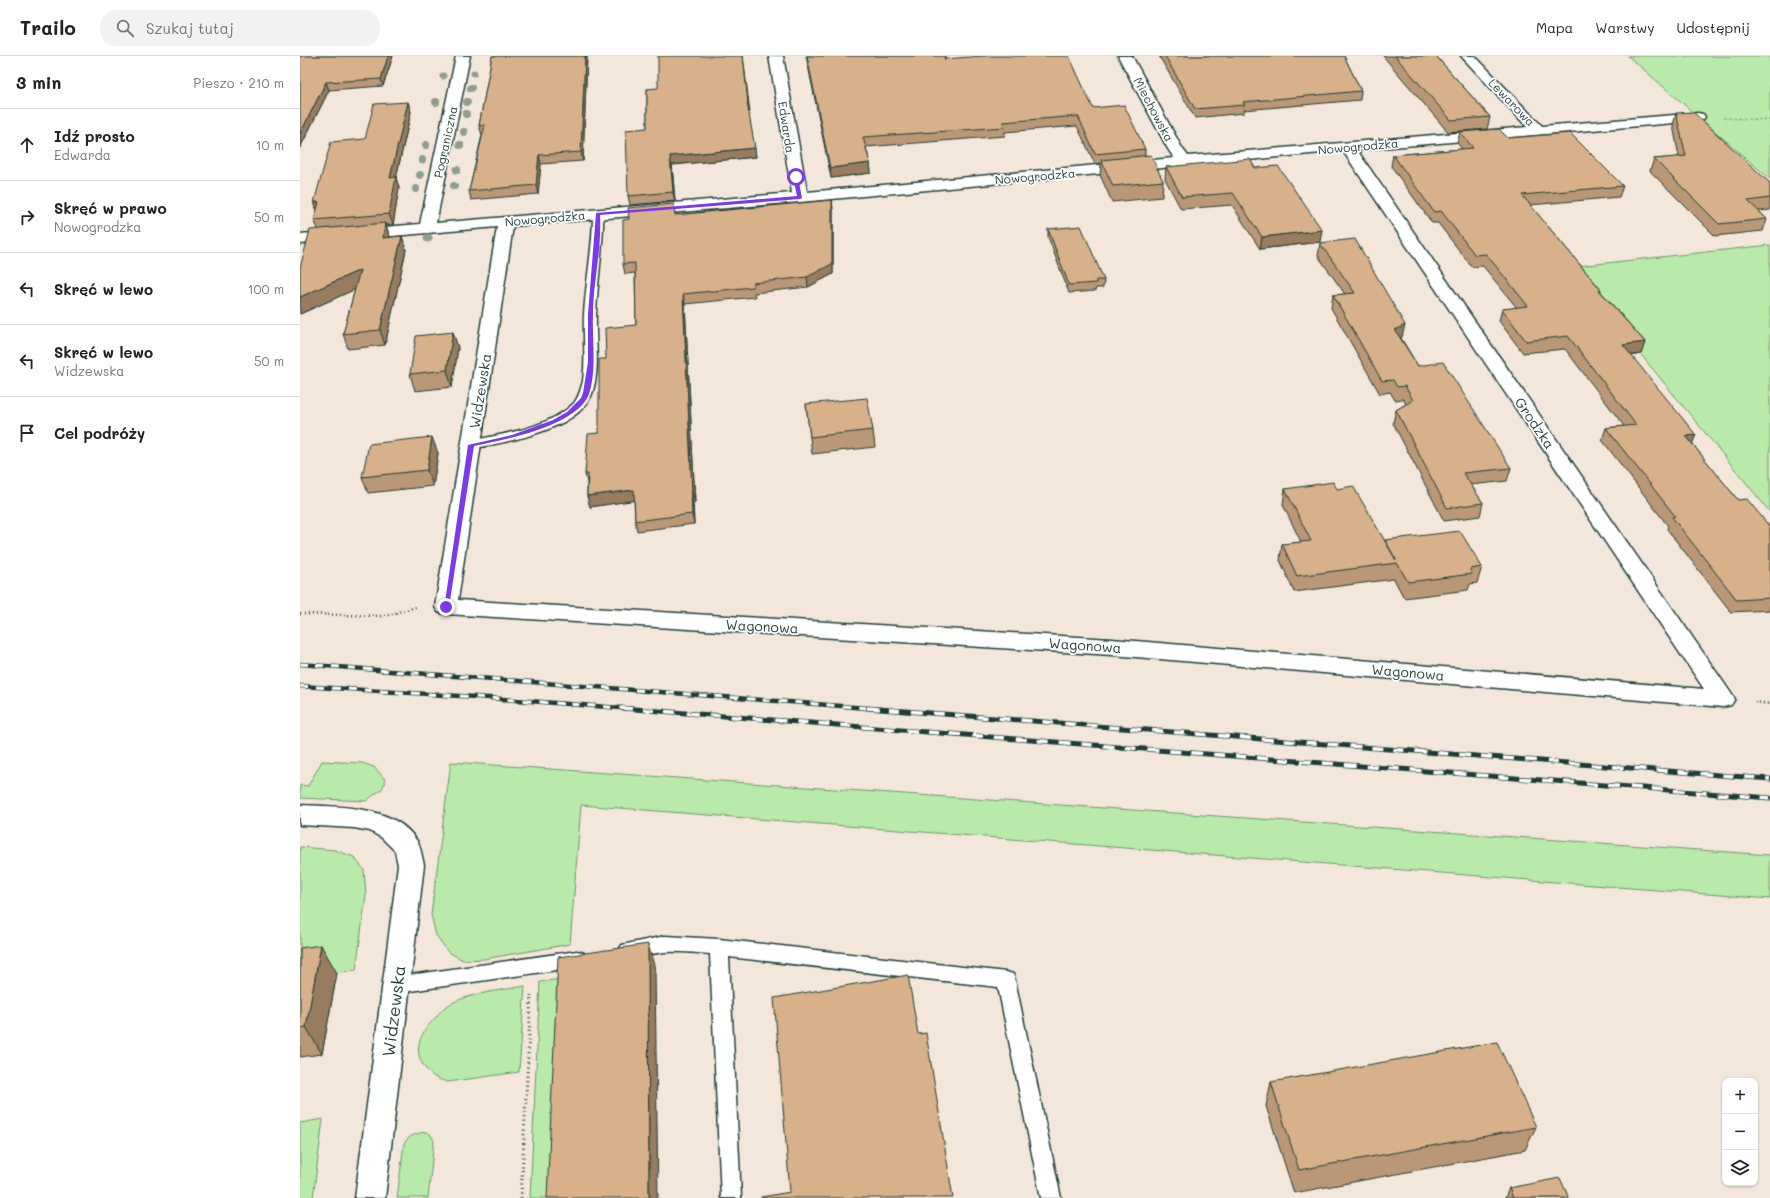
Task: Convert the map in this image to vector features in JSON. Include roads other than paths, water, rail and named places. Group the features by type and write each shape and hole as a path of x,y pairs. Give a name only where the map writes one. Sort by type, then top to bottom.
{"street":[{"name":"Pograniczna","path":"427,228 463,56"},
{"name":"Edwarda","path":"776,56 800,198"},
{"name":"Miechowska","path":"1125,56 1175,148 1185,162"},
{"name":"Lewarowa","path":"1468,56 1539,131"},
{"name":"Nowogrodzka","path":"300,239 800,198 1347,146 1698,117"},
{"name":"Grodzka","path":"1347,146 1723,699"},
{"name":"Widzewska","path":"446,607 506,222"},
{"name":"Wagonowa","path":"446,607 1112,647 1723,699"},
{"name":"Widzewska","path":"300,814 354,818 376,823 391,831 407,846 411,866 370,1198"}],"lane":[{"path":"471,445 513,437 555,421 569,413 583,399 586,393 591,362 590,314 598,214"},
{"path":"396,985 532,966 665,944 719,947 1006,980 1051,1198"},
{"path":"719,947 730,1198"}],"railway":[{"path":"300,664 880,709"},
{"path":"300,686 626,708"},
{"path":"621,708 626,708"},
{"path":"626,708 634,709"},
{"path":"626,708 1770,798"},
{"path":"867,708 1770,779"}]}
